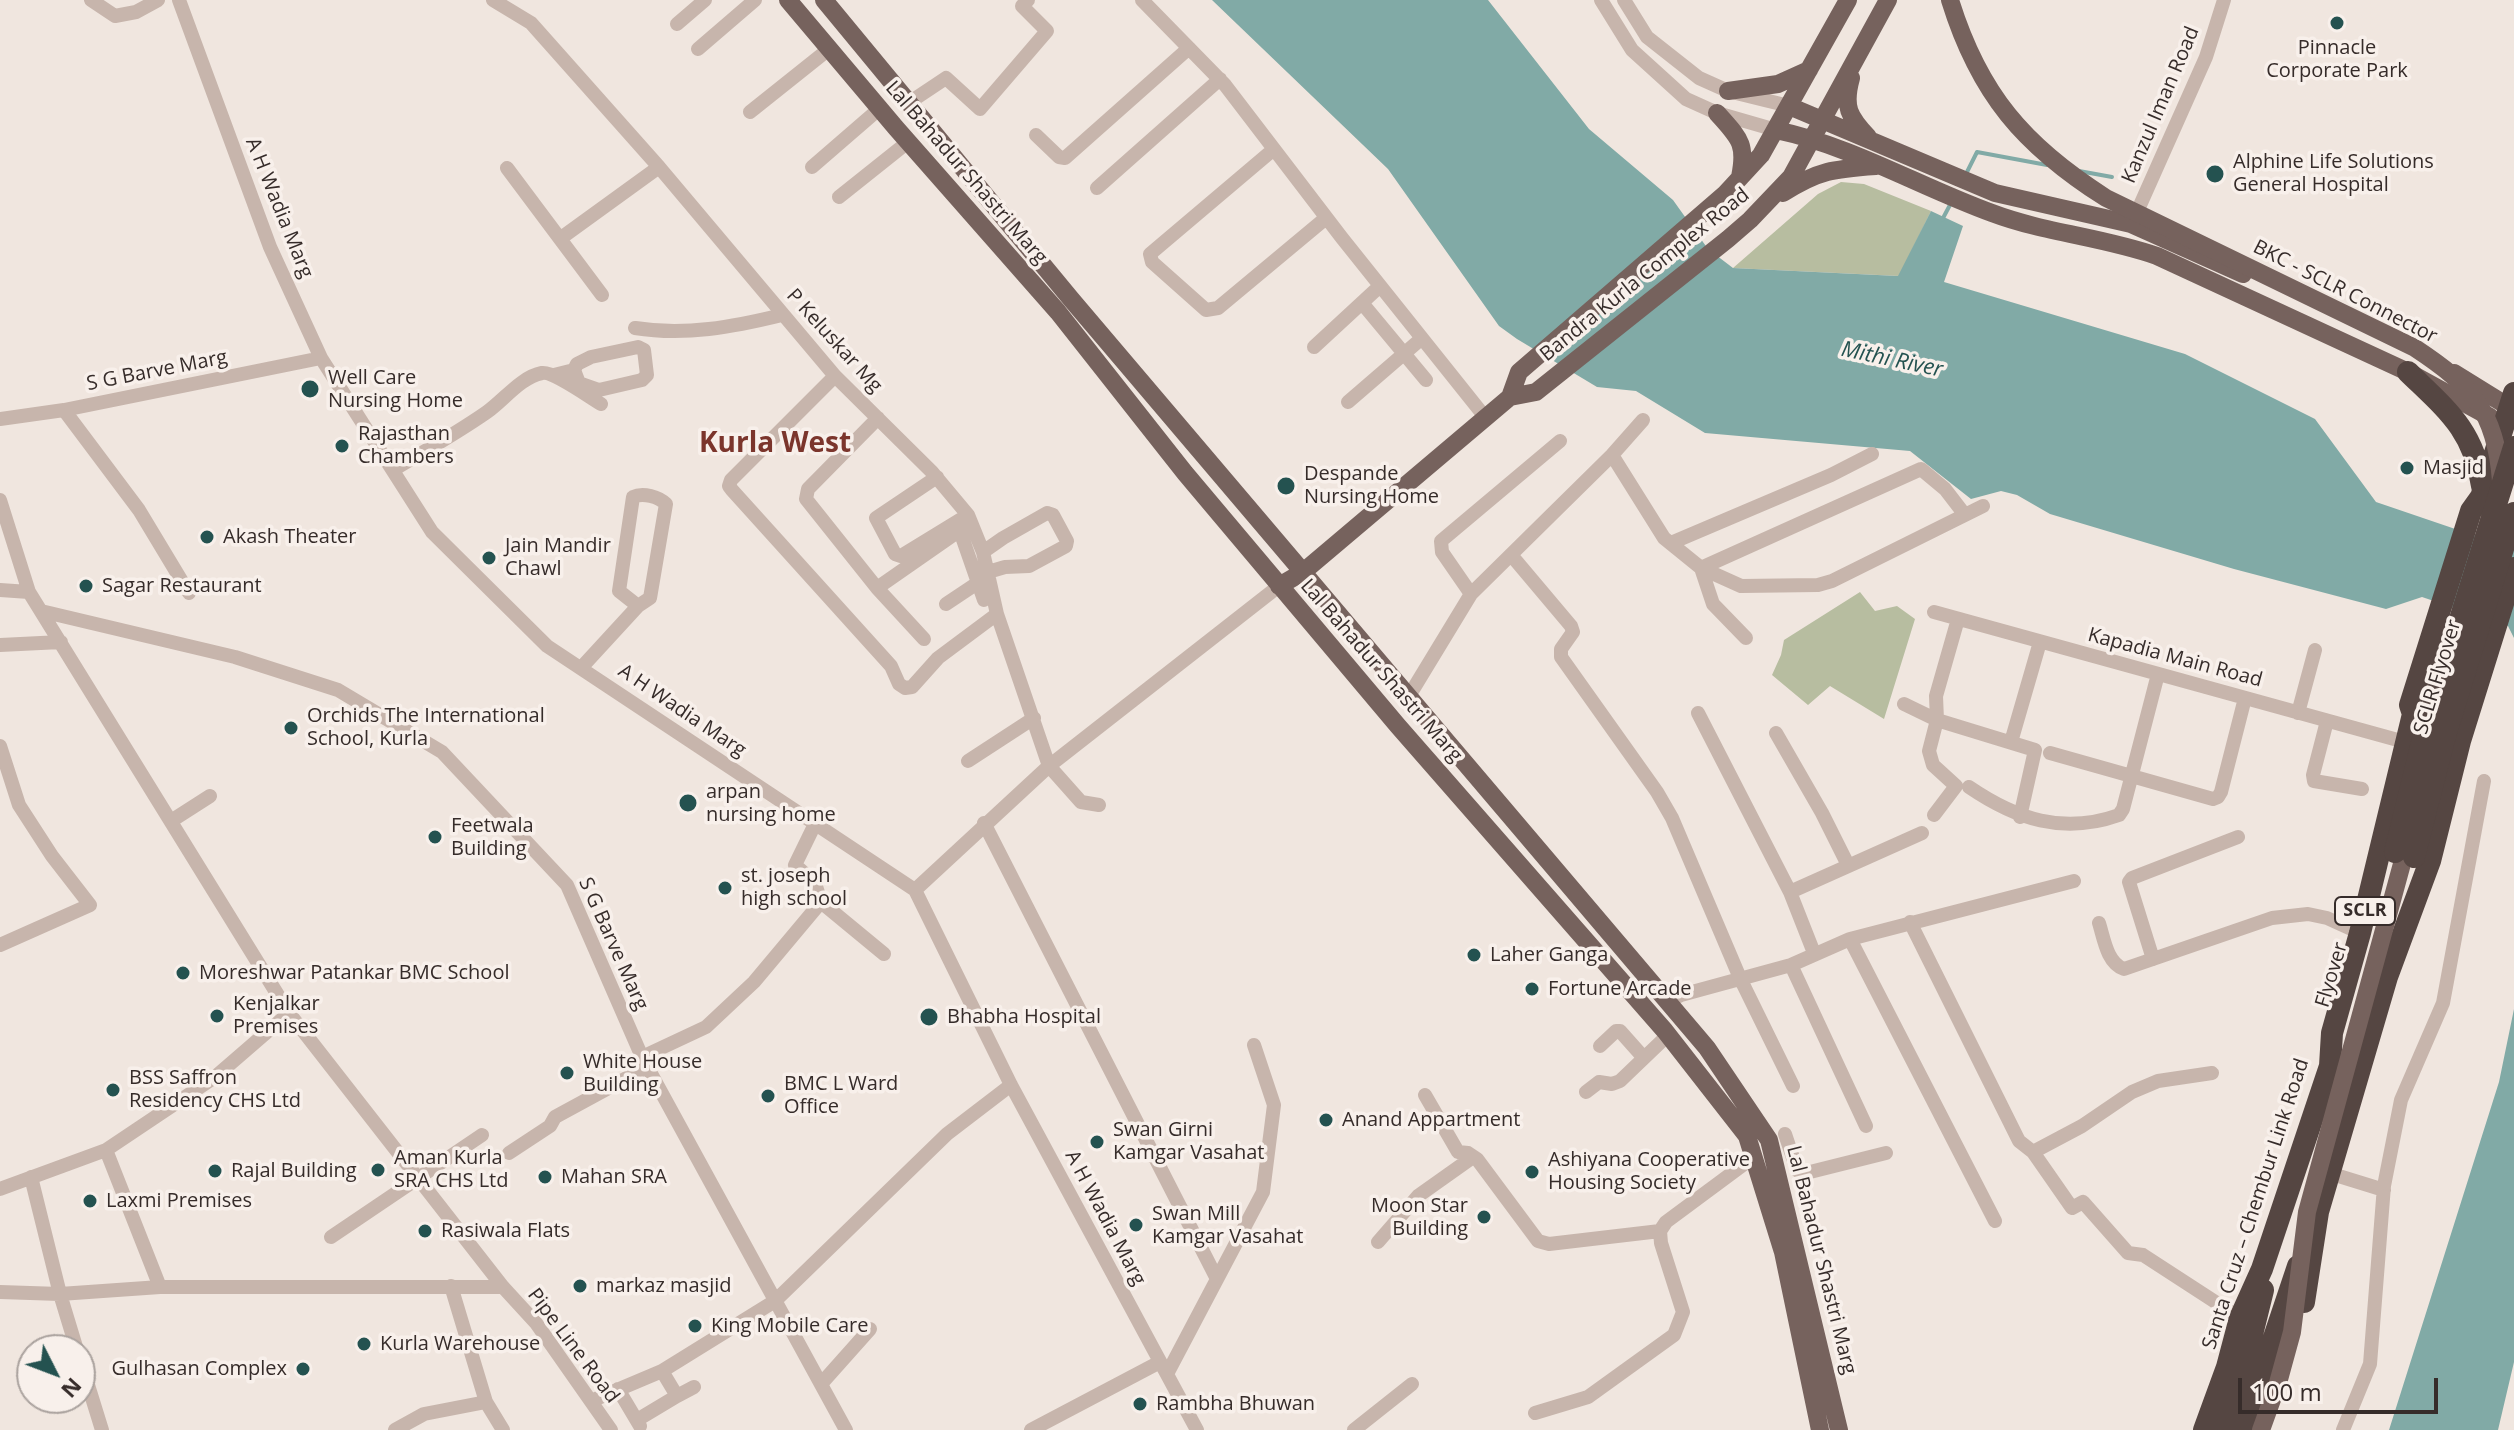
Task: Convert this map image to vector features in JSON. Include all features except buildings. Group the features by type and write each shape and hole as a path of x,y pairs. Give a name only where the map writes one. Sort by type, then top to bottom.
{"highway":[{"path":"2408,372 2459,424 2471,442 2480,470 2479,503"},
{"name":"Santa Cruz – Chembur Link Road","path":"2204,1430 2227,1367 2257,1323 2262,1269 2330,1066 2332,1033 2360,933 2413,714 2410,705 2511,413"},
{"path":"2387,977 2425,731 2514,447"},
{"name":"SCLR Flyover","path":"2405,854 2514,513"},
{"name":"SCLR","path":"2222,1430 2257,1323 2318,1212 2387,977 2430,861 2464,727 2514,568"},
{"path":"2413,714 2464,727"},
{"name":"Flyover","path":"2330,1066 2405,854"},
{"path":"2269,1430 2299,1333 2318,1212"},
{"name":"SCLR","path":"2243,1430 2262,1378 2257,1323"}],"main road":[{"name":"Lal Bahadur Shastri Marg","path":"788,0 902,135 1206,456 1707,1048 1769,1140 1774,1157 1783,1252 1829,1427"},
{"name":"Lal Bahadur Shastri Marg","path":"824,0 913,105 1185,473 1398,726 1668,1035 1747,1136 1774,1157"},
{"name":"Bandra Kurla Complex Road","path":"1510,397 1519,372 1702,215 1761,155 1848,0"},
{"name":"Bandra Kurla Complex Road","path":"1279,586 1303,572 1510,397 1536,392 1728,239 1765,204 1791,177 1888,0"},
{"name":"BKC - SCLR Connector","path":"1950,0 1962,39 1979,74 2034,145 2065,172 2106,198 2415,348 2452,372 2467,389 2485,415 2495,439 2501,479 2496,537 2435,734 2307,1212 2292,1332 2261,1430"},
{"path":"1857,60 1849,85 1847,107 1850,118 1872,142"},
{"path":"1728,91 1778,84 1811,69"},
{"path":"902,135 913,105"},
{"path":"1789,106 1995,193 2131,224 2469,380 2511,413"},
{"path":"1717,113 1742,144 1744,154 1739,179"},
{"path":"1776,130 1813,138 2011,220 2126,245 2157,256 2408,372 2511,413"},
{"path":"1765,204 1813,175 1831,169 1879,166"},
{"path":"2316,330 2324,312"},
{"path":"1185,473 1206,456"}],"street":[{"path":"91,0 115,16 136,12 158,0"},
{"name":"A H Wadia Marg","path":"179,0 270,247 321,358 432,532 547,646 915,890 1011,1085 1197,1430"},
{"name":"P Keluskar Mg","path":"493,0 531,23 659,167 835,376 935,474 971,518 983,552 985,577 1049,766"},
{"path":"677,24 705,0"},
{"path":"698,49 755,0"},
{"path":"913,105 946,78 980,109 1047,31 1022,6 1028,0"},
{"path":"1142,0 1220,79 1485,417"},
{"path":"1601,0 1632,50 1686,99 1717,113 1776,130"},
{"path":"1624,0 1647,37 1699,78 1728,91 1789,106"},
{"name":"Kanzul Iman Road","path":"2131,224 2206,57 2224,0"},
{"path":"1036,135 1059,157 1065,158 1189,48"},
{"path":"750,112 829,49"},
{"path":"1097,188 1220,79"},
{"path":"812,167 879,109"},
{"path":"839,197 902,135"},
{"path":"1274,149 1150,254 1152,262 1206,310 1218,308 1326,218"},
{"path":"561,238 659,167"},
{"path":"507,168 602,295"},
{"path":"1314,347 1380,286"},
{"path":"1362,303 1426,380"},
{"path":"635,328 665,333 722,328 782,315"},
{"path":"1348,402 1421,339"},
{"path":"554,375 574,370 577,364 591,357 638,347 644,350 647,375 642,380 599,390 579,383 574,370"},
{"name":"S G Barve Marg","path":"0,419 64,410 321,358"},
{"path":"393,470 491,409 523,382 543,372 554,375 601,404"},
{"path":"835,376 731,480 729,486 891,666 899,684 905,688 912,687 938,658 997,614"},
{"path":"64,410 139,510 189,593"},
{"path":"878,418 806,494 808,504 877,588 924,639"},
{"path":"1409,696 1471,594 1612,455 1643,420"},
{"path":"1471,594 1442,552 1441,541 1560,441"},
{"path":"1671,543 1831,475 1872,454"},
{"path":"1612,455 1664,538 1701,568 1741,586 1818,585 1832,581 1983,506"},
{"path":"1701,568 1921,469 1945,489 1965,515"},
{"path":"874,511 935,474"},
{"path":"935,474 876,518 895,554 901,556 971,518"},
{"path":"581,668 638,606 650,598 666,504 661,498 638,494 633,497 619,591 638,606"},
{"path":"0,500 29,592 0,590"},
{"path":"946,604 985,577 1005,567 1029,566 1066,546 1067,541 1053,515 1047,513 983,552"},
{"path":"877,588 960,531 971,518"},
{"path":"960,531 978,576 985,577"},
{"path":"1512,556 1571,626 1573,632 1561,649 1561,657 1657,792 1672,818 1740,978 1793,1086"},
{"path":"1701,568 1713,604 1746,638"},
{"path":"984,600 985,577"},
{"path":"915,890 1049,766 1279,586"},
{"name":"Pipe Line Road","path":"29,592 289,1013 503,1287 536,1323 611,1430"},
{"name":"S G Barve Marg","path":"41,611 235,657 338,690 442,752 567,885 645,1062 846,1430"},
{"name":"Kapadia Main Road","path":"1934,612 2405,742"},
{"path":"1934,815 1956,786 1933,765 1929,751 1937,720 1936,696 1958,619"},
{"path":"0,645 61,642"},
{"path":"2011,742 2040,642"},
{"path":"2298,713 2315,650"},
{"path":"1969,787 2020,817 2065,823 2119,815 2158,674"},
{"path":"2050,753 2213,799 2218,797 2245,698"},
{"path":"1904,704 1937,720 2031,748 2036,754 2020,817"},
{"path":"1698,713 1790,892 1814,953"},
{"path":"968,761 1034,718"},
{"path":"2327,721 2314,781 2362,789"},
{"path":"1776,733 1848,865"},
{"path":"0,746 19,805 52,856 90,905 0,945"},
{"path":"1049,766 1081,802 1099,805"},
{"path":"2343,1430 2370,1364 2384,1190 2401,1100 2443,1003 2484,781"},
{"path":"171,821 210,796"},
{"path":"984,823 1216,1277"},
{"path":"815,824 795,865 815,883 821,902 884,954"},
{"path":"1790,892 1922,833"},
{"path":"2153,959 2129,882 2132,878 2238,837"},
{"path":"1667,1002 1791,965 1850,939 2074,881"},
{"path":"509,1153 550,1126 555,1117 706,1027 754,982 821,902"},
{"path":"2099,923 2109,955 2116,966 2124,969 2272,918 2308,914 2327,918 2360,933"},
{"path":"1910,922 2019,1141 2033,1152 2072,1208 2083,1202 2128,1253 2143,1255 2257,1323"},
{"path":"1850,939 1995,1221"},
{"path":"1791,965 1866,1126"},
{"path":"0,1189 106,1150 215,1077 289,1013"},
{"path":"1600,1046 1620,1031 1644,1058"},
{"path":"1586,1092 1599,1082 1612,1084 1620,1081 1668,1035"},
{"path":"1031,1430 1164,1368 1263,1192 1274,1105 1254,1045"},
{"path":"2033,1152 2082,1126 2132,1092 2158,1081 2212,1073"},
{"path":"591,1401 662,1371 775,1301 947,1134 1011,1085"},
{"path":"1425,1095 1458,1152 1473,1157 1538,1241 1549,1244 1660,1231"},
{"path":"1535,1413 1588,1397 1674,1335 1683,1312 1660,1231 1666,1222 1774,1157 1785,1134"},
{"path":"331,1237 482,1135"},
{"path":"106,1150 160,1287"},
{"path":"1774,1157 1799,1173 1806,1174 1886,1153"},
{"path":"1378,1242 1418,1196 1473,1157"},
{"path":"2329,1173 2384,1190"},
{"path":"31,1177 72,1334"},
{"path":"451,1286 486,1402 503,1430"},
{"path":"0,1292 60,1294 160,1287 503,1287"},
{"path":"821,1384 870,1329"},
{"path":"662,1371 677,1396"},
{"path":"1354,1430 1412,1384"},
{"path":"618,1389 639,1424 694,1387"},
{"path":"395,1430 424,1414 486,1402"},
{"path":"96,1411 102,1430"}],"green space":[{"path":"1841,182 1864,184 1931,211 1899,276 1733,268 1818,194"},
{"path":"1860,592 1875,611 1897,606 1915,619 1884,719 1830,686 1808,705 1772,675 1784,640"}],"water":[{"name":"Mithi River","path":"1212,0 1488,0 1589,129 1673,200 1708,249 1733,268 1898,276 1931,211 1963,226 1944,282 2185,354 2315,419 2376,502 2514,549 2514,638 2508,626 2422,597 2386,609 2234,569 2050,514 2017,495 2001,491 1971,499 1910,451 1705,433 1636,391 1597,387 1499,326 1388,169"},
{"path":"2514,1009 2514,1362 2498,1430 2389,1430 2499,1082"}],"waterway":[{"path":"1966,174 1977,152 2047,165"},
{"path":"2079,171 2112,177"},
{"path":"1942,220 1951,203"}],"place":[{"name":"Pinnacle Corporate Park","path":"2337,23"},
{"name":"Alphine Life Solutions General Hospital","path":"2215,174"},
{"name":"Well Care Nursing Home","path":"310,389"},
{"name":"Rajasthan Chambers","path":"342,446"},
{"name":"Masjid","path":"2407,468"},
{"name":"Despande Nursing Home","path":"1286,486"},
{"name":"Akash Theater","path":"207,537"},
{"name":"Jain Mandir Chawl","path":"489,558"},
{"name":"Sagar Restaurant","path":"86,586"},
{"name":"Orchids The International School, Kurla","path":"291,728"},
{"name":"arpan nursing home","path":"688,803"},
{"name":"Feetwala Building","path":"435,837"},
{"name":"st. joseph high school","path":"725,888"},
{"name":"Laher Ganga","path":"1474,955"},
{"name":"Moreshwar Patankar BMC School","path":"183,973"},
{"name":"Fortune Arcade","path":"1532,989"},
{"name":"Kenjalkar Premises","path":"217,1016"},
{"name":"Bhabha Hospital","path":"929,1017"},
{"name":"White House Building","path":"567,1073"},
{"name":"BSS Saffron Residency CHS Ltd","path":"113,1090"},
{"name":"BMC L Ward Office","path":"768,1096"},
{"name":"Anand Appartment","path":"1326,1120"},
{"name":"Swan Girni Kamgar Vasahat","path":"1097,1142"},
{"name":"Aman Kurla SRA CHS Ltd","path":"378,1170"},
{"name":"Rajal Building","path":"215,1171"},
{"name":"Ashiyana Cooperative Housing Society","path":"1532,1172"},
{"name":"Mahan SRA","path":"545,1177"},
{"name":"Laxmi Premises","path":"90,1201"},
{"name":"Moon Star Building","path":"1484,1217"},
{"name":"Swan Mill Kamgar Vasahat","path":"1136,1225"},
{"name":"Rasiwala Flats","path":"425,1231"},
{"name":"markaz masjid","path":"580,1286"},
{"name":"King Mobile Care","path":"695,1326"},
{"name":"Kurla Warehouse","path":"364,1344"},
{"name":"Gulhasan Complex","path":"303,1369"},
{"name":"Rambha Bhuwan","path":"1140,1404"}],"district":[{"name":"Kurla West","path":"775,444"}]}
